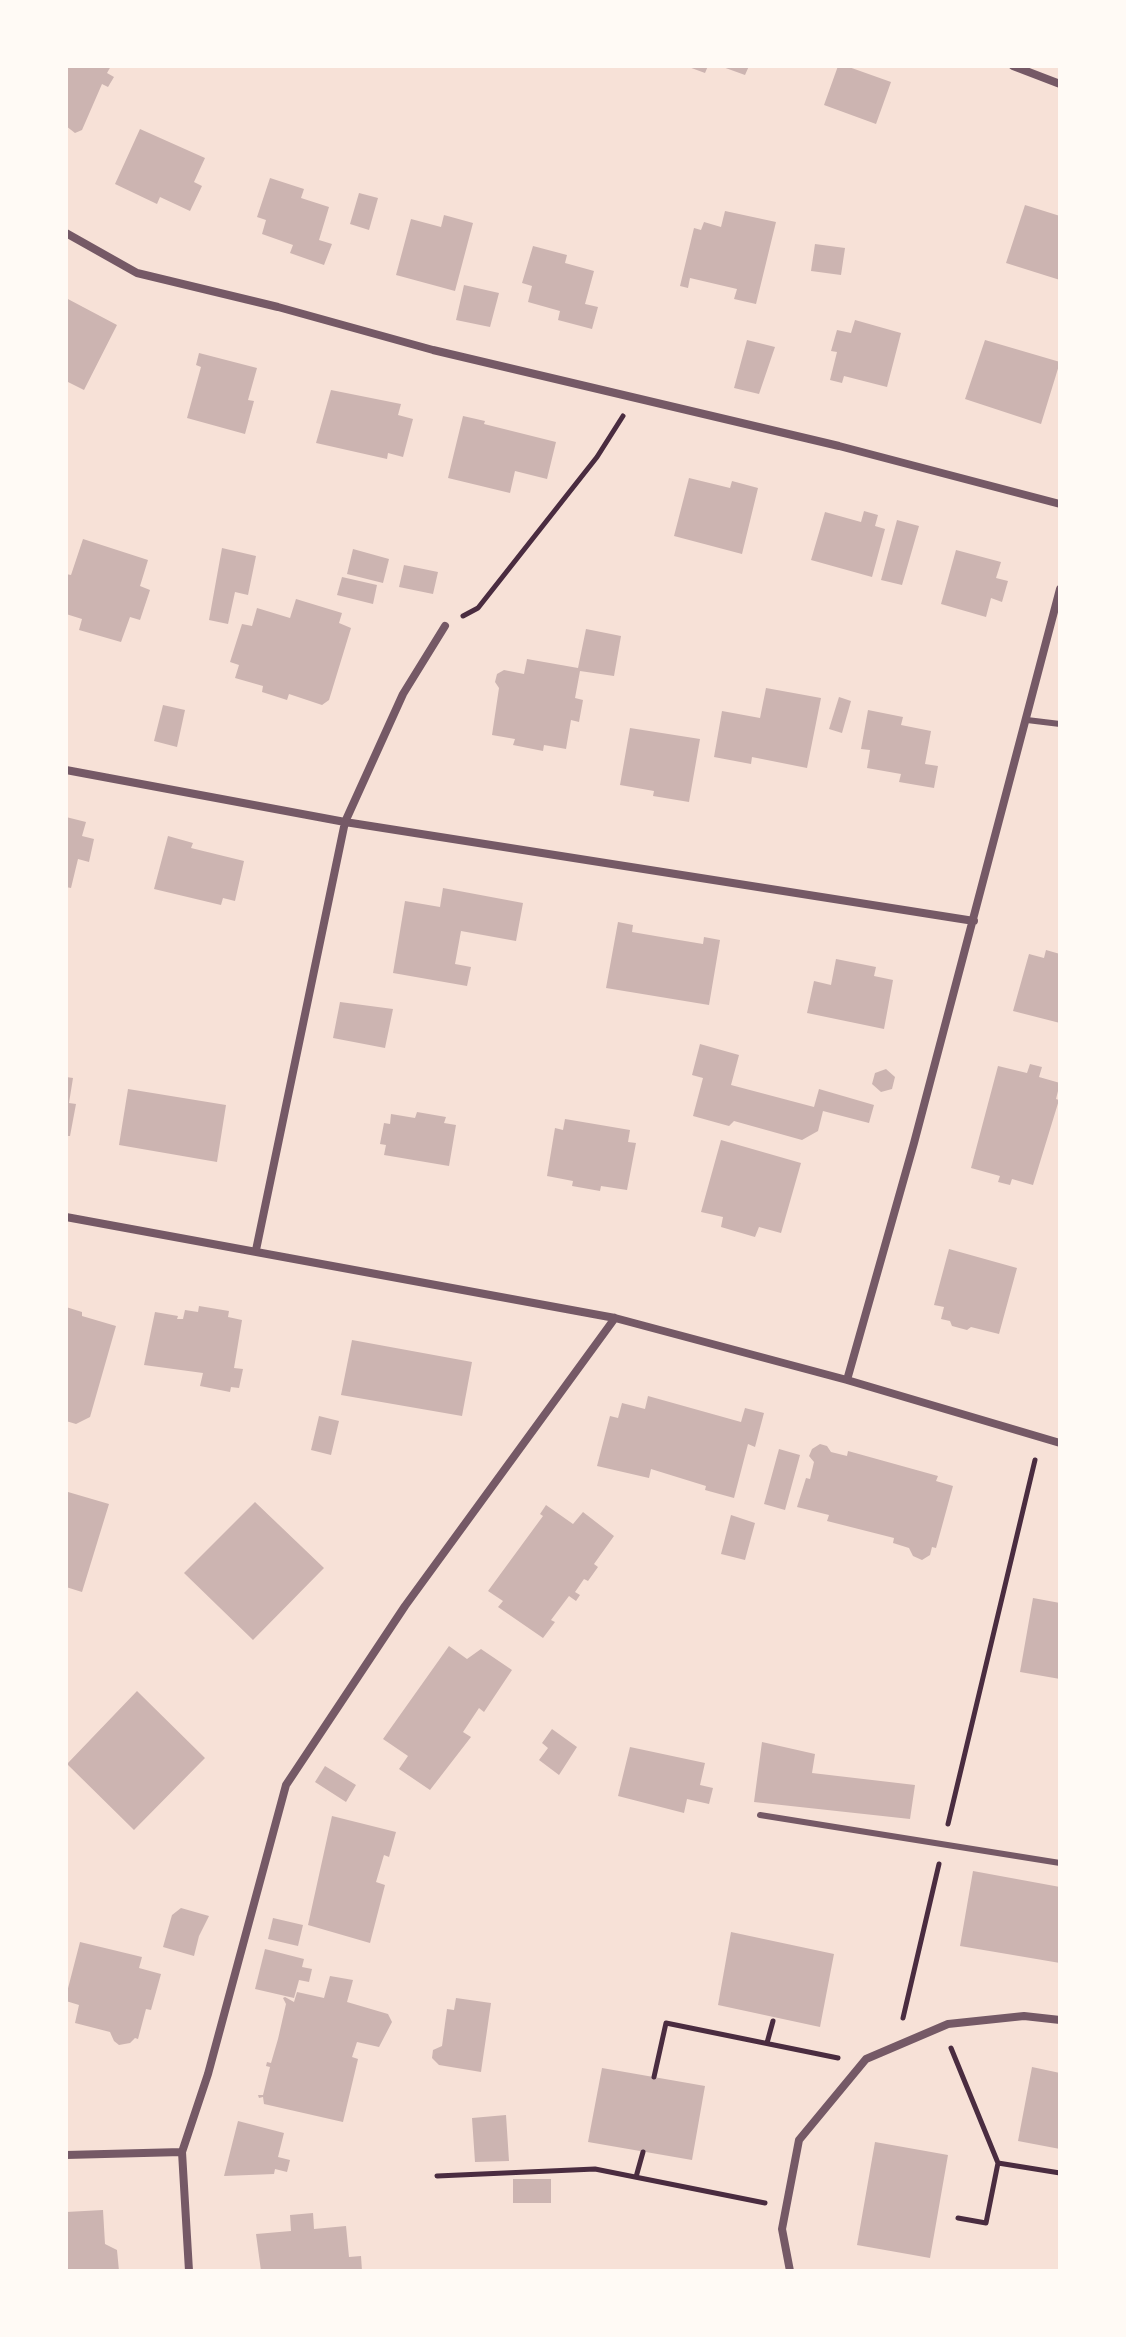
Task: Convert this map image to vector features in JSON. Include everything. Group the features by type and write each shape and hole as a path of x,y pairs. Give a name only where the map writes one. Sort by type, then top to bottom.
{"street":[{"path":"1013,66 1060,84"},
{"path":"66,233 137,273 634,399 839,446 1060,504"},
{"path":"847,1380 974,921 1060,589"},
{"path":"256,1250 345,822 403,694 445,626"},
{"path":"66,770 345,822 974,921"},
{"path":"66,1217 615,1318 847,1380 1060,1443"},
{"path":"189,2271 182,2152 208,2074 286,1785 405,1606 615,1318"},
{"path":"790,2271 782,2229 799,2140 866,2059 948,2024 1024,2016 1060,2020"},
{"path":"66,2155 182,2152"}],"lane":[{"path":"1027,720 1060,724"},
{"path":"760,1815 1060,1863"}],"path":[{"path":"445,626 478,608 597,457 634,399"},
{"path":"904,2043 903,2011 1041,1435"},
{"path":"767,2043 773,2021"},
{"path":"654,2077 666,2023 829,2055 861,2065"},
{"path":"948,2024 951,2051 998,2163 986,2223 958,2218"},
{"path":"636,2177 643,2152"},
{"path":"998,2163 1060,2173"},
{"path":"437,2176 595,2169 786,2207"}],"building":[{"path":"66,66 111,66 107,73 114,77 108,87 102,84 82,130 75,133 66,126"},
{"path":"686,66 708,66 705,73"},
{"path":"720,66 749,66 745,75"},
{"path":"838,66 891,82 876,124 824,105"},
{"path":"140,129 205,158 194,182 202,186 190,211 160,197 157,204 115,184"},
{"path":"270,178 304,189 301,198 329,207 319,240 332,244 324,265 290,253 293,245 262,234 266,220 257,217"},
{"path":"359,193 378,198 369,230 350,224"},
{"path":"1025,205 1060,216 1060,280 1006,263"},
{"path":"725,211 776,222 756,304 734,299 737,289 690,278 688,288 680,286 694,228 701,230 704,222 721,227"},
{"path":"444,215 473,223 455,291 396,275 411,219 441,227"},
{"path":"815,244 845,248 841,275 811,271"},
{"path":"533,246 567,255 565,263 594,271 585,304 598,307 592,329 558,320 560,311 528,302 532,286 522,283"},
{"path":"464,285 499,293 490,327 456,320"},
{"path":"66,298 117,325 84,390 66,381"},
{"path":"855,320 901,333 887,387 844,376 842,383 830,380 837,352 831,351 837,330 851,333"},
{"path":"747,340 775,347 759,394 734,388"},
{"path":"985,340 1060,362 1041,424 965,399"},
{"path":"199,353 257,368 248,400 254,401 245,434 187,418 201,367 196,365"},
{"path":"331,390 401,404 398,415 413,419 403,457 388,453 387,459 316,443"},
{"path":"463,416 556,442 547,479 515,471 510,493 448,478"},
{"path":"689,478 730,488 732,481 758,488 742,554 674,536"},
{"path":"864,511 878,515 875,526 885,529 872,577 811,560 825,512 861,522"},
{"path":"897,520 919,526 902,585 881,580"},
{"path":"83,539 148,560 140,586 150,590 140,620 130,617 121,642 79,630 82,619 66,614 66,574 71,575"},
{"path":"222,548 256,556 248,595 235,592 228,624 209,620"},
{"path":"353,549 389,559 383,583 347,574"},
{"path":"956,550 1001,562 996,578 1008,581 1002,602 991,598 986,617 941,604"},
{"path":"404,565 438,572 433,594 399,587"},
{"path":"342,577 377,585 373,604 337,595"},
{"path":"296,599 342,613 339,623 351,628 329,700 322,705 289,694 287,700 262,692 263,686 235,678 239,665 230,662 242,624 252,626 257,608 290,618"},
{"path":"586,629 621,636 614,676 580,671 575,698 583,700 579,722 571,720 566,749 544,745 543,751 513,745 515,739 492,735 499,688 495,682 497,674 504,670 524,674 527,659 578,668"},
{"path":"766,688 821,698 807,768 752,757 751,764 714,757 722,711 760,718"},
{"path":"839,697 851,701 842,733 829,729"},
{"path":"163,705 185,710 177,747 154,741"},
{"path":"868,710 903,717 901,725 931,731 925,764 938,766 934,788 899,782 901,774 867,768 870,750 861,749"},
{"path":"630,728 700,739 689,802 653,796 654,791 620,785"},
{"path":"66,817 86,822 82,836 94,839 89,862 78,859 71,888 66,887"},
{"path":"168,836 193,843 191,848 244,861 235,901 223,898 221,905 154,889"},
{"path":"443,888 523,903 516,941 461,931 455,964 471,967 467,986 393,973 405,901 440,907"},
{"path":"618,922 633,925 632,932 703,944 704,937 720,940 709,1005 606,988"},
{"path":"1046,950 1060,954 1060,1023 1013,1011 1029,954 1044,958"},
{"path":"836,959 876,967 874,976 893,980 884,1029 807,1013 814,981 831,985"},
{"path":"340,1002 393,1009 385,1048 333,1038"},
{"path":"700,1044 739,1055 731,1085 814,1107 819,1089 874,1105 869,1123 823,1111 818,1131 802,1140 734,1121 729,1126 693,1116 703,1078 692,1075"},
{"path":"1030,1064 1042,1067 1039,1077 1060,1083 1056,1099 1059,1100 1033,1185 1012,1179 1010,1185 998,1182 1000,1176 971,1168 998,1066 1027,1073"},
{"path":"886,1069 895,1077 892,1089 881,1092 872,1084 875,1073"},
{"path":"66,1077 73,1078 69,1103 76,1104 70,1136 66,1136"},
{"path":"128,1089 226,1105 217,1162 119,1145"},
{"path":"417,1112 446,1117 444,1123 456,1125 449,1166 384,1155 386,1145 380,1144 384,1123 390,1124 391,1114 415,1118"},
{"path":"565,1119 630,1130 628,1142 636,1143 627,1190 601,1186 600,1191 572,1186 573,1181 547,1176 555,1128 563,1130"},
{"path":"721,1140 801,1163 781,1233 759,1227 755,1237 721,1227 723,1217 701,1212"},
{"path":"949,1249 1017,1268 999,1334 971,1327 967,1330 941,1319 944,1307 934,1305"},
{"path":"199,1306 229,1311 228,1317 242,1320 234,1368 243,1369 239,1388 231,1387 230,1392 200,1386 203,1373 144,1365 155,1312 183,1319 185,1310 198,1312"},
{"path":"66,1307 82,1312 82,1316 116,1326 90,1417 76,1424 66,1421"},
{"path":"352,1340 472,1362 462,1416 341,1395"},
{"path":"648,1396 741,1422 745,1408 764,1413 755,1447 748,1444 734,1498 651,1469 649,1478 597,1466 610,1416 618,1418 622,1403 645,1409"},
{"path":"319,1416 339,1421 331,1455 311,1450"},
{"path":"820,1444 827,1446 831,1452 847,1456 848,1451 938,1476 936,1481 953,1486 936,1548 932,1547 930,1555 922,1560 913,1556 909,1548 893,1543 894,1538 827,1521 829,1515 797,1507 814,1462 809,1456 812,1449"},
{"path":"779,1449 800,1455 785,1510 764,1504"},
{"path":"68,1492 109,1504 82,1592 66,1587"},
{"path":"255,1502 324,1568 253,1640 184,1573"},
{"path":"546,1505 573,1524 583,1512 614,1536 594,1564 598,1567 575,1592 580,1595 576,1601 569,1596 551,1620 555,1622 543,1638 498,1607 503,1601 488,1591 543,1516 540,1514"},
{"path":"731,1515 755,1523 745,1560 721,1554"},
{"path":"1033,1598 1060,1603 1060,1679 1020,1672"},
{"path":"449,1646 467,1659 481,1649 512,1670 484,1712 479,1708 463,1732 471,1737 430,1790 399,1769 408,1756 383,1739"},
{"path":"137,1691 205,1758 134,1830 67,1764"},
{"path":"552,1729 577,1747 559,1775 539,1760 548,1748 542,1743"},
{"path":"762,1742 815,1754 812,1773 915,1785 910,1819 754,1802"},
{"path":"630,1747 705,1763 700,1785 713,1788 709,1804 687,1799 684,1813 618,1796"},
{"path":"325,1766 356,1785 346,1802 315,1782"},
{"path":"332,1816 396,1832 389,1857 384,1855 376,1882 385,1885 370,1943 308,1925"},
{"path":"973,1871 1060,1887 1060,1963 960,1946"},
{"path":"181,1908 209,1916 194,1956 163,1947 172,1915"},
{"path":"273,1918 303,1925 298,1946 268,1939"},
{"path":"731,1932 834,1954 820,2027 718,2005"},
{"path":"80,1942 142,1957 139,1968 161,1974 151,2010 146,2009 138,2039 119,2045 110,2032 75,2023 79,2005 66,2001 66,1996"},
{"path":"265,1949 304,1959 302,1967 312,1969 309,1982 299,1980 294,1998 255,1989"},
{"path":"330,1976 353,1980 347,2002 388,2014 392,2022 379,2047 357,2042 352,2057 358,2059 343,2122 264,2104 263,2097 259,2098 258,2095 263,2095 270,2067 266,2066 267,2062 271,2063 278,2039 286,2004 283,1998 294,2002 297,1992 324,1998"},
{"path":"456,1998 491,2003 481,2072 439,2065 432,2058 433,2050 442,2046 447,2009 454,2010"},
{"path":"1032,2067 1060,2073 1060,2149 1018,2141"},
{"path":"602,2068 705,2086 692,2160 588,2142"},
{"path":"506,2115 509,2161 475,2162 472,2118"},
{"path":"238,2121 284,2133 278,2157 290,2160 287,2172 275,2169 274,2174 224,2176"},
{"path":"875,2142 948,2155 930,2258 857,2245"},
{"path":"513,2179 551,2179 551,2203 513,2203"},
{"path":"103,2210 105,2244 117,2250 119,2271 66,2271 66,2212"},
{"path":"313,2213 314,2229 346,2226 349,2257 361,2256 362,2271 261,2271 256,2234 291,2231 290,2215"}]}
